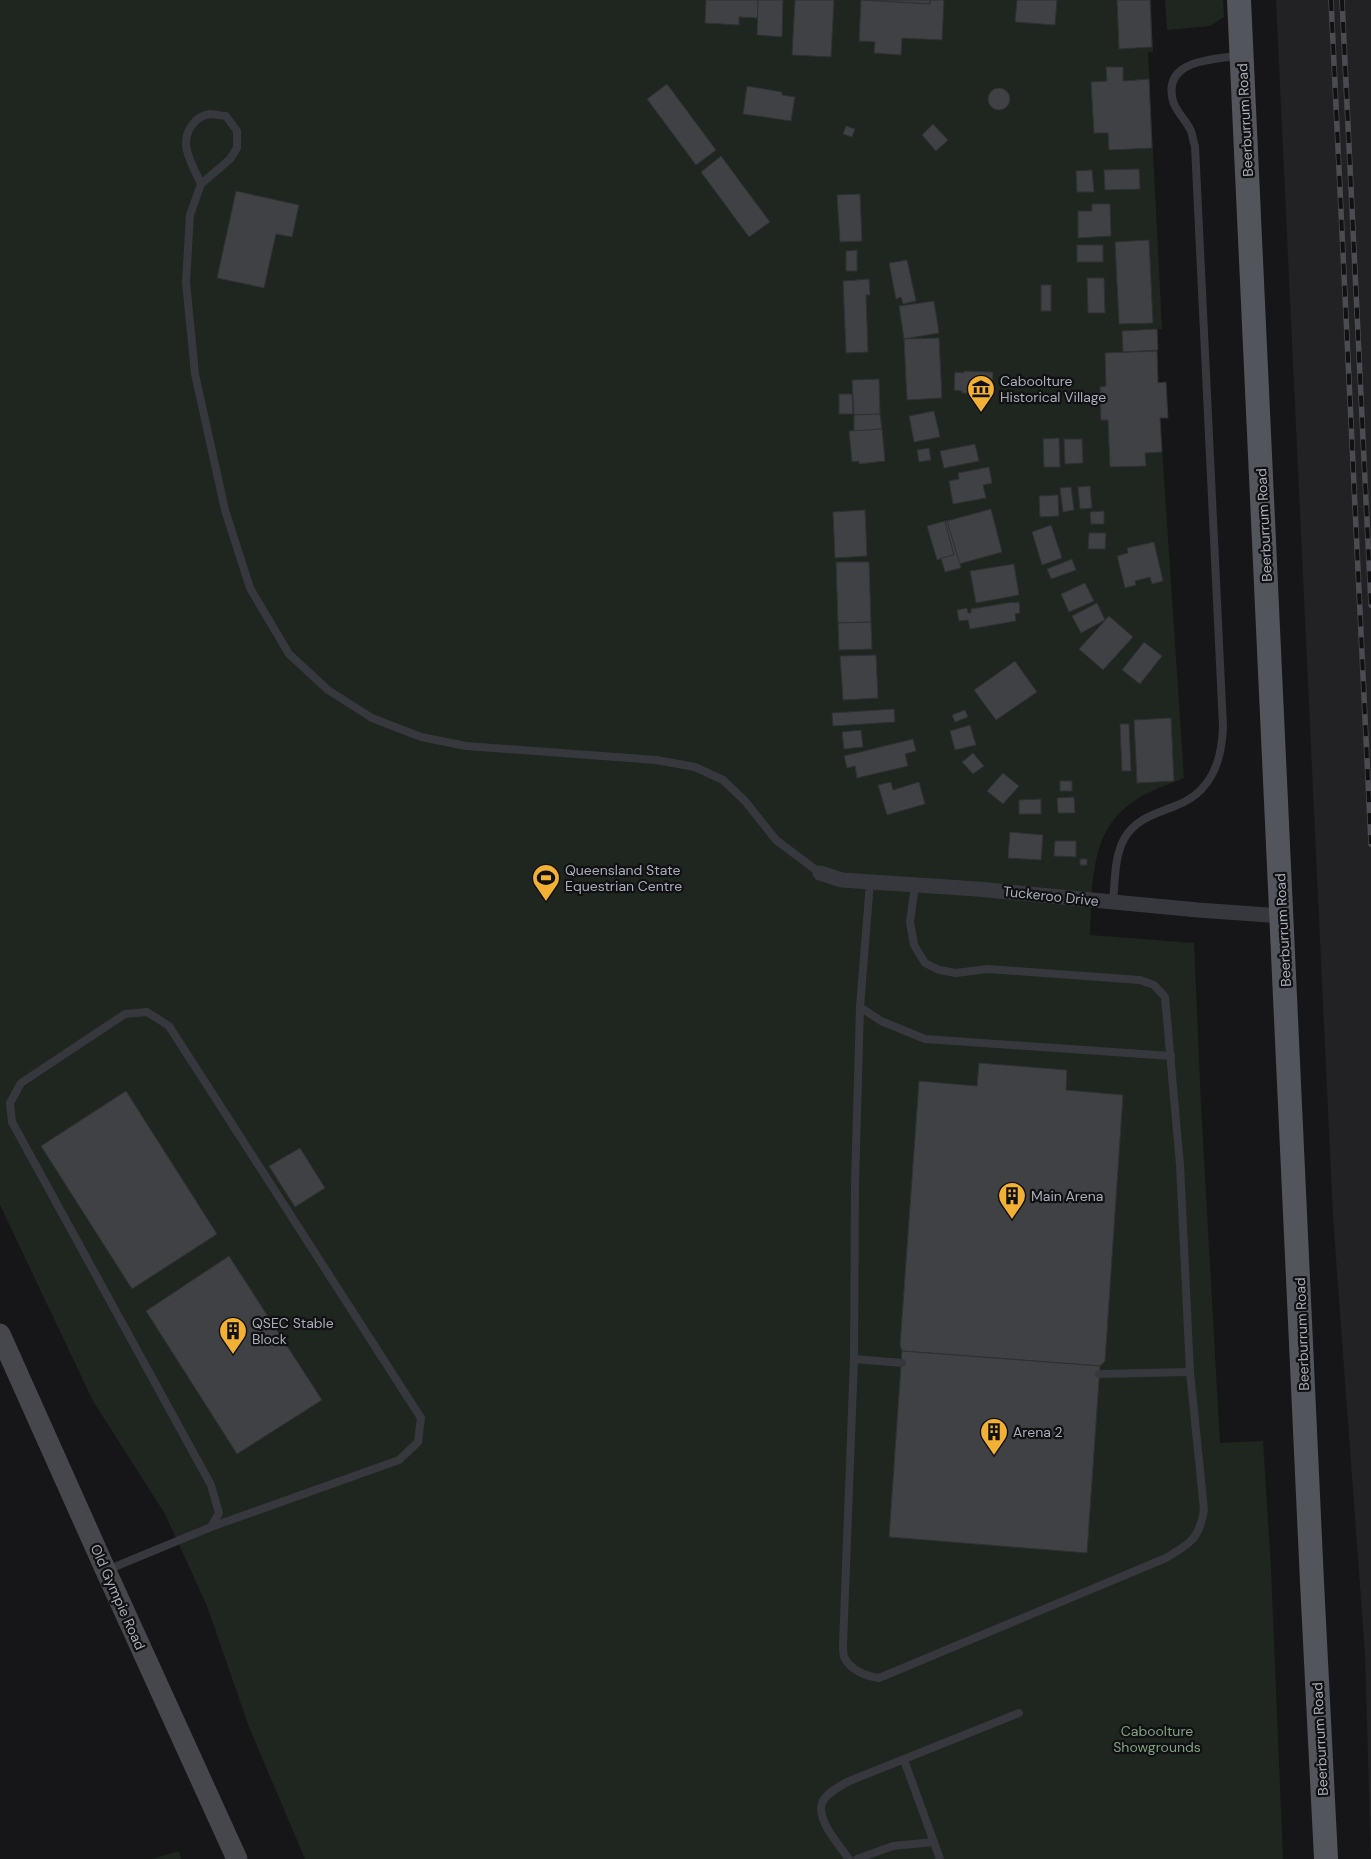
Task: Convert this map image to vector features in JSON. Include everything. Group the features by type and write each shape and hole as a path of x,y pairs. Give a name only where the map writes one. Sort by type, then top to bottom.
{"main road":[{"name":"Beerburrum Road","path":"1240,0 1326,1859"},
{"name":"Old Gympie Road","path":"0,1334 237,1859"}],"street":[{"name":"Tuckeroo Drive","path":"820,873 842,880 977,889 1113,903 1282,916"}],"lane":[{"path":"1113,903 1119,851 1125,838 1141,820 1177,806 1199,791 1210,778 1219,761 1222,745 1223,726 1195,146 1190,130 1173,101 1172,89 1175,78 1181,69 1194,62 1242,55"},
{"path":"201,184 190,160 186,142 190,128 197,119 210,114 226,116 237,131 237,148 230,159 201,184 190,215 186,282 195,374 225,510 250,588 289,654 328,690 365,714 421,737 466,746 656,760 695,767 722,780 745,801 776,840 820,873"},
{"path":"870,882 860,1008 855,1184 854,1359 843,1644 844,1656 854,1667 864,1676 878,1678 1166,1558 1194,1538 1201,1526 1204,1510 1190,1372 1180,1165 1164,997 1154,985 1140,980 988,969 956,972 939,970 926,963 914,945 910,922 915,885"},
{"path":"860,1008 881,1021 926,1039 1171,1056"},
{"path":"106,1571 210,1527 399,1460 418,1442 421,1418 169,1026 147,1012 125,1014 21,1082 10,1103 12,1122 211,1485 218,1513 210,1527"},
{"path":"854,1359 902,1363"},
{"path":"1099,1374 1190,1372"},
{"path":"849,1859 828,1830 822,1814 822,1803 830,1792 847,1782 1019,1713"},
{"path":"904,1760 940,1859"},
{"path":"857,1859 893,1846 934,1842"}],"shaded area":[{"path":"1276,0 1371,0 1371,1859 1365,1654 1333,1217"}],"green space":[{"name":"Queensland State Equestrian Centre","path":"0,0 1151,0 1153,52 1148,52 1162,329 1157,329 1158,350 1155,350 1157,351 1158,382 1166,382 1168,418 1160,418 1184,778 1153,790 1139,798 1113,820 1105,834 1095,867 1092,884 1090,935 1194,943 1220,1443 1263,1441 1271,1569 1283,1859 305,1859 249,1727 207,1606 165,1514 93,1401 0,1205"},
{"path":"1165,0 1223,0 1224,17 1210,26 1167,30"},
{"path":"179,1851 181,1859 152,1859"}],"building":[{"path":"706,0 758,0 758,18 739,17 739,25 705,23"},
{"path":"758,0 783,0 782,37 757,35"},
{"path":"795,0 834,0 831,57 792,55"},
{"path":"860,0 930,0 930,4"},
{"path":"861,0 930,4 930,0 944,0 942,40 902,38 901,55 874,53 875,42 859,41"},
{"path":"1017,0 1057,0 1055,25 1015,22"},
{"path":"1117,0 1150,0 1152,47 1119,49"},
{"path":"1106,67 1123,67 1123,81 1149,79 1152,148 1109,150 1108,133 1094,133 1091,82 1107,81"},
{"path":"667,84 716,150 696,165 647,99"},
{"path":"747,86 782,92 782,95 795,97 791,121 743,114"},
{"path":"995,88 1003,88 1010,95 1010,103 1003,110 995,110 988,103 988,95"},
{"path":"933,124 948,140 936,151 922,135"},
{"path":"846,126 855,129 852,137 843,134"},
{"path":"721,156 770,222 749,237 701,172"},
{"path":"1139,169 1140,189 1105,190 1104,170"},
{"path":"1092,170 1094,192 1077,192 1076,171"},
{"path":"236,191 299,205 292,237 276,234 264,288 217,278"},
{"path":"860,194 862,241 840,242 837,195"},
{"path":"1092,204 1110,204 1111,236 1078,238 1078,211 1092,211"},
{"path":"1149,240 1153,323 1119,324 1115,242"},
{"path":"1077,245 1103,245 1103,262 1077,262"},
{"path":"857,250 857,271 846,271 846,251"},
{"path":"907,260 916,301 903,304 901,297 896,299 889,263"},
{"path":"1087,278 1104,278 1105,313 1088,313"},
{"path":"869,279 870,295 866,295 868,352 846,353 843,281"},
{"path":"1041,285 1051,285 1051,311 1041,311"},
{"path":"934,301 939,333 904,339 899,306"},
{"path":"1157,329 1158,350 1123,352 1122,331"},
{"path":"939,338 942,398 907,400 904,339"},
{"path":"1157,351 1158,383 1166,382 1168,418 1160,418 1162,452 1145,453 1146,466 1110,467 1108,420 1101,420 1100,387 1106,386 1105,353"},
{"path":"964,371 993,372 992,394 962,393 962,391 954,390 955,372 964,373"},
{"path":"879,379 880,414 854,415 852,380"},
{"path":"839,394 852,394 853,414 839,414"},
{"path":"934,411 940,437 914,442 909,416"},
{"path":"880,414 882,429 854,432 854,415"},
{"path":"882,429 885,461 859,464 859,461 852,462 849,431"},
{"path":"1059,438 1060,467 1044,467 1043,439"},
{"path":"1064,439 1082,439 1083,463 1065,464"},
{"path":"975,444 979,461 944,468 940,451"},
{"path":"929,448 931,460 919,462 917,450"},
{"path":"989,467 992,483 983,485 986,498 953,504 949,481 959,479 958,473"},
{"path":"1090,486 1092,508 1080,509 1078,487"},
{"path":"1071,487 1074,510 1063,512 1060,488"},
{"path":"1058,495 1059,516 1040,517 1039,496"},
{"path":"991,509 1002,552 959,564 947,521"},
{"path":"865,510 867,556 835,558 833,512"},
{"path":"1104,511 1104,524 1091,524 1090,512"},
{"path":"945,521 954,555 937,560 927,526"},
{"path":"945,521 947,521 961,568 945,572 941,558 954,555"},
{"path":"1051,525 1062,558 1042,565 1032,532"},
{"path":"1089,533 1106,533 1105,549 1088,549"},
{"path":"1154,542 1163,581 1152,584 1150,577 1135,581 1136,585 1125,588 1117,556 1128,553 1127,548"},
{"path":"1072,559 1076,570 1051,579 1047,569"},
{"path":"836,562 869,562 871,622 838,623"},
{"path":"1014,564 1019,595 976,603 970,571"},
{"path":"1085,583 1094,601 1069,612 1061,594"},
{"path":"1019,602 1020,613 1015,614 1016,621 970,629 968,620 959,621 957,610 967,608 968,613 971,613 971,609"},
{"path":"1097,603 1105,620 1081,633 1072,616"},
{"path":"1109,616 1133,637 1103,670 1079,649"},
{"path":"871,622 872,649 839,650 838,623"},
{"path":"1144,642 1162,656 1140,684 1122,670"},
{"path":"876,655 878,698 843,700 840,656"},
{"path":"1015,661 1037,692 996,720 974,690"},
{"path":"894,709 895,722 833,726 832,713"},
{"path":"965,710 968,717 955,722 952,715"},
{"path":"1171,718 1174,781 1137,783 1134,720"},
{"path":"1120,724 1129,724 1131,771 1122,771"},
{"path":"970,725 976,745 955,750 950,731"},
{"path":"861,730 863,747 844,749 842,732"},
{"path":"913,739 916,751 905,754 908,766 857,778 855,766 847,768 844,756"},
{"path":"973,753 984,766 973,774 962,762"},
{"path":"1003,773 1019,786 1003,804 987,791"},
{"path":"1060,781 1072,781 1072,791 1060,791"},
{"path":"891,782 893,790 919,782 925,804 887,815 878,785"},
{"path":"1074,797 1075,813 1058,813 1057,798"},
{"path":"1041,799 1041,814 1019,814 1019,800"},
{"path":"1010,832 1043,835 1041,860 1008,858"},
{"path":"1055,841 1076,841 1076,857 1054,856"},
{"path":"1080,859 1087,859 1087,865 1080,865"},
{"name":"Main Arena","path":"979,1063 1067,1070 1066,1090 1123,1095 1105,1361 1100,1366 902,1351 900,1345 919,1081 977,1086"},
{"path":"126,1091 217,1234 132,1289 41,1146"},
{"path":"300,1148 325,1188 295,1207 269,1166"},
{"name":"QSEC Stable Block","path":"229,1256 322,1400 237,1454 146,1311"},
{"name":"Arena 2","path":"902,1351 1100,1366 1087,1553 889,1537"}],"railway":[{"path":"1331,0 1371,844"},
{"path":"1342,0 1371,605"}],"place":[{"name":"Caboolture Historical Village","path":"981,413"},
{"name":"Queensland State Equestrian Centre","path":"546,902"},
{"name":"Main Arena","path":"1012,1220"},
{"name":"QSEC Stable Block","path":"233,1355"},
{"name":"Arena 2","path":"994,1456"}],"park label":[{"name":"Caboolture Showgrounds","path":"1157,1739"}]}
